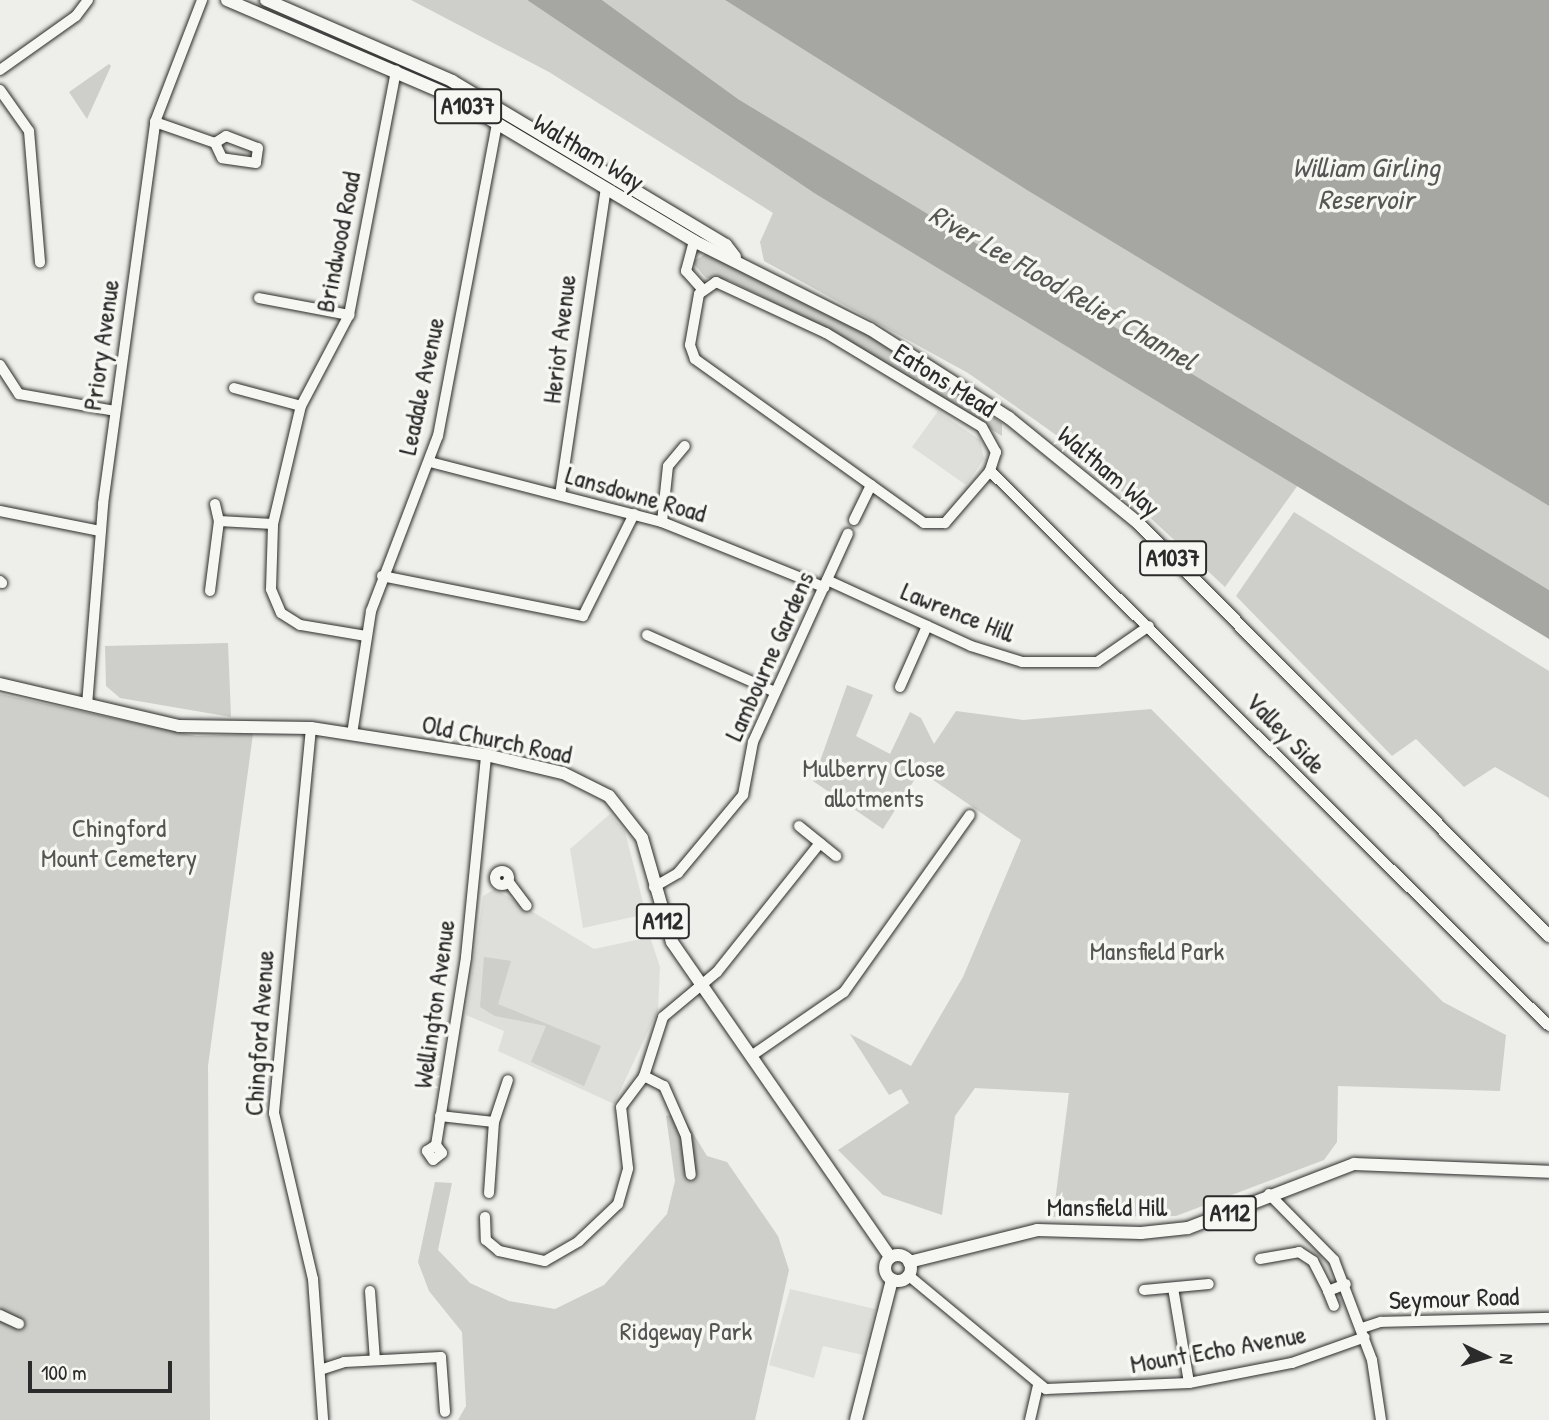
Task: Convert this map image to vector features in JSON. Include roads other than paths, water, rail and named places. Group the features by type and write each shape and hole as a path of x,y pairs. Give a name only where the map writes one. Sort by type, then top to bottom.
{"main road":[{"name":"Waltham Way","path":"266,0 333,27 454,90 698,236 954,380 1074,468 1138,523 1549,936"},
{"name":"Waltham Way","path":"232,1 396,70 454,90 497,124 556,151 606,189 698,236"},
{"path":"329,41 333,27"},
{"name":"Old Church Road","path":"0,684 179,726 311,728 486,755 562,773 608,796 642,838 672,942 754,1054 890,1257 885,1268 892,1280"},
{"name":"Mansfield Hill","path":"909,1262 1037,1230 1173,1231 1354,1164 1549,1172"},
{"name":"A112","path":"890,1257 909,1262"},
{"path":"856,1420 892,1280 908,1275 909,1262"}],"street":[{"path":"0,70 76,16 88,0"},
{"name":"Priory Avenue","path":"87,705 100,531 155,122 202,0"},
{"name":"Brindwood Road","path":"366,636 300,625 281,613 271,589 274,524 301,405 349,314 396,70"},
{"path":"0,90 29,131 40,263"},
{"path":"155,122 215,143"},
{"name":"Leadale Avenue","path":"352,734 366,636 382,576 430,462 497,124"},
{"name":"Heriot Avenue","path":"560,495 606,189"},
{"path":"698,236 686,271 702,289 692,355 871,485 937,527 990,471"},
{"name":"Eatons Mead","path":"702,289 716,282 751,296 982,427 996,452 990,471"},
{"path":"259,298 349,314"},
{"path":"0,365 19,394 115,411"},
{"path":"234,388 301,405"},
{"path":"662,522 668,466 685,446"},
{"name":"Lansdowne Road","path":"430,462 662,522 826,584"},
{"name":"Valley Side","path":"990,471 1149,626 1505,990 1549,1027"},
{"path":"854,520 871,485"},
{"path":"210,591 219,520 215,504"},
{"path":"0,511 100,531"},
{"path":"382,576 583,616 635,514"},
{"path":"219,520 274,524"},
{"name":"Lambourne Gardens","path":"654,887 673,878 743,795 751,750 848,534"},
{"name":"Lawrence Hill","path":"826,584 997,655 1060,666 1097,662 1149,626"},
{"path":"900,687 927,626"},
{"path":"647,635 775,692"},
{"name":"Chingford Avenue","path":"311,728 274,1113 313,1279 323,1420"},
{"name":"Wellington Avenue","path":"436,1145 475,869 486,755"},
{"path":"754,1054 844,992 970,815"},
{"path":"799,826 836,856"},
{"path":"485,1217 486,1240 520,1261 545,1261 579,1241 623,1195 628,1168 621,1107 644,1076 663,1017 704,984 820,843"},
{"path":"475,869 496,875 499,884 508,881 527,906"},
{"path":"644,1076 664,1086 686,1136 691,1175"},
{"path":"489,1193 494,1122 508,1080"},
{"path":"440,1115 494,1122"},
{"path":"1269,1194 1328,1251 1346,1284 1363,1332 1381,1420"},
{"path":"1260,1259 1299,1252 1312,1261 1334,1306"},
{"path":"908,1275 1038,1386 1030,1420"},
{"path":"1144,1290 1209,1284"},
{"path":"1328,1291 1346,1284"},
{"path":"1173,1288 1189,1383"},
{"path":"370,1291 375,1360"},
{"path":"0,1315 19,1324"},
{"name":"Seymour Road","path":"1363,1332 1381,1322 1549,1318"},
{"name":"Mount Echo Avenue","path":"1038,1386 1144,1390 1189,1383 1292,1363 1363,1332"},
{"path":"320,1370 375,1360 441,1357 445,1412"}],"water":[{"path":"527,0 602,0 738,99 1549,590 1549,639 814,193"},
{"name":"William Girling Reservoir","path":"725,0 1549,0 1549,506 1027,190"}],"water label":[{"name":"River Lee Flood Relief Channel","path":"1063,287"}],"park label":[{"name":"Mulberry Close allotments","path":"874,783"},
{"name":"Chingford Mount Cemetery","path":"119,843"},
{"name":"Mansfield Park","path":"1157,951"},
{"name":"Ridgeway Park","path":"686,1331"}]}
